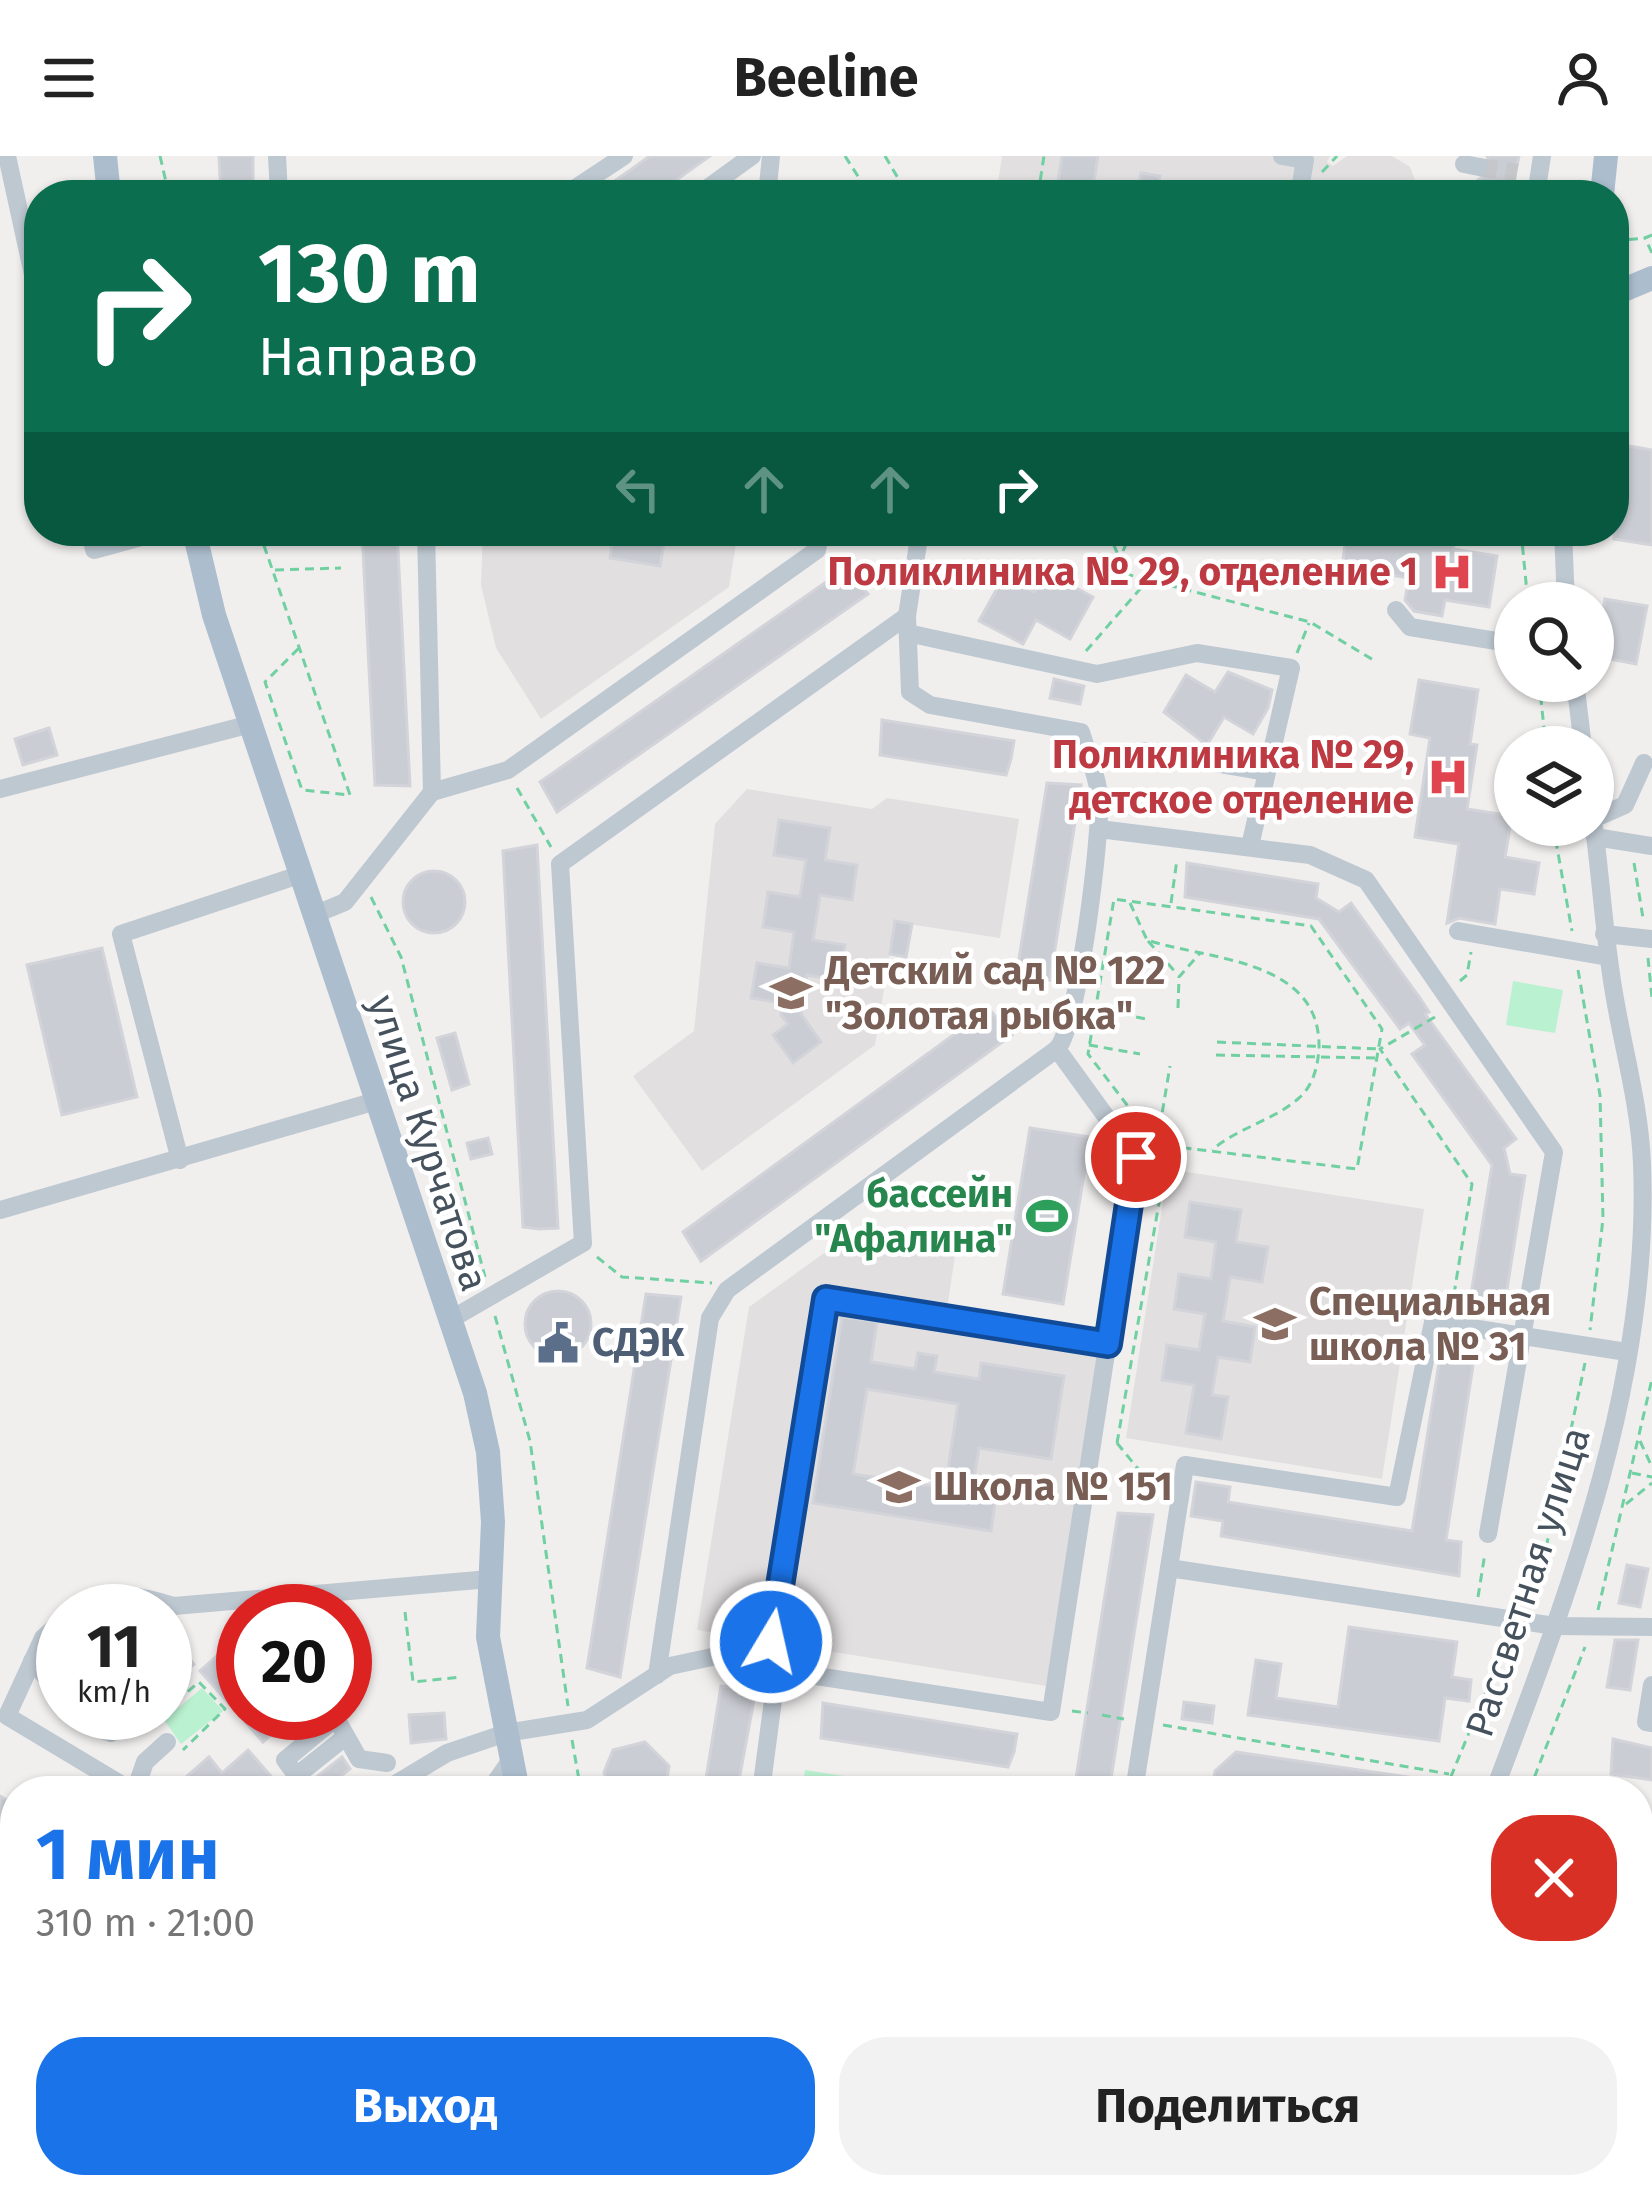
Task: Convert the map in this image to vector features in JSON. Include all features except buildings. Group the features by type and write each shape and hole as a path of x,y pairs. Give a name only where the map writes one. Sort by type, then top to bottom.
{"main road":[{"name":"улица Курчатова","path":"198,546 250,724 475,1393 488,1452 488,1637 515,1776"}],"street":[{"path":"7,156 24,234"},
{"path":"588,180 624,156"},
{"path":"719,180 752,156"},
{"path":"1282,156 1305,160 1302,180"},
{"path":"1517,173 1539,176"},
{"path":"426,546 432,792"},
{"path":"316,914 345,902 432,792 508,770 818,546"},
{"path":"657,1675 710,1318 727,1290 1057,1049 1083,1006 1099,790 1082,733 930,705 910,692 909,625 918,546"},
{"path":"1564,546 1565,582"},
{"path":"1396,610 1410,627 1494,641"},
{"path":"448,1321 583,1244 560,863 909,625 1096,674 1197,653 1291,668 1250,845"},
{"path":"0,789 250,724"},
{"path":"1144,751 1266,772"},
{"path":"1614,812 1625,805 1644,764"},
{"path":"1099,829 1310,855 1366,880 1554,1152 1488,1534"},
{"path":"1614,833 1652,845"},
{"name":"Рассветная улица","path":"1500,1776 1590,1519 1628,1344 1640,1255 1642,1161 1604,934 1596,846"},
{"path":"180,1160 121,934 302,874"},
{"path":"1466,933 1608,957"},
{"path":"1604,934 1652,939"},
{"path":"409,1776 447,1753 506,1733 570,1727 670,1666 754,1648 772,1666 1051,1712 1136,1157 1057,1049"},
{"path":"0,1210 376,1100"},
{"path":"761,1776 772,1666 826,1299 1108,1344"},
{"path":"1136,1776 1185,1465 1397,1497 1433,1322 1588,1348 1652,1339"},
{"path":"1168,1568 1555,1626 1652,1627"},
{"path":"372,1592 490,1579"},
{"path":"36,1652 7,1716 107,1776"},
{"path":"32,1661 36,1666"},
{"path":"1652,1684 1646,1722 1652,1723"},
{"path":"79,1760 90,1740"},
{"path":"296,1776 285,1760 307,1740"},
{"path":"309,1776 342,1740"},
{"path":"345,1740 359,1759 387,1763"},
{"path":"139,1776 145,1762 175,1746"},
{"path":"500,1776 511,1760"}],"path":[{"path":"1629,240 1652,235"},
{"path":"1645,238 1652,253"},
{"path":"265,546 350,795 302,790 265,682 299,648"},
{"path":"1116,546 1126,574 1310,622 1375,661"},
{"path":"1121,554 1125,546"},
{"path":"1522,546 1526,582"},
{"path":"274,570 341,568"},
{"path":"1071,669 1148,580"},
{"path":"1291,668 1310,622"},
{"path":"508,770 560,863"},
{"path":"1170,907 1180,840"},
{"path":"1102,1715 1451,1774 1504,1642 1522,1621 1546,1548 1588,1348 1603,1219 1600,1095 1557,846"},
{"path":"1117,1444 1169,1146 1357,1169 1382,1029 1311,926 1114,899 1083,1006 1088,1054 1157,1144 1170,1066"},
{"path":"1130,901 1147,940 1179,977"},
{"path":"1217,1042 1380,1049 1448,1000 1467,975 1466,933"},
{"path":"1147,940 1238,960 1290,984 1310,1008 1318,1060 1304,1095 1279,1114 1237,1129 1212,1150"},
{"path":"1178,1009 1179,977 1201,952"},
{"path":"1083,1006 1146,1019"},
{"path":"1088,1045 1140,1054"},
{"path":"1380,1049 1472,1184 1448,1328"},
{"path":"1216,1055 1378,1058"},
{"path":"583,1244 622,1277 702,1278 727,1290"},
{"path":"1535,1776 1594,1628 1652,1379"},
{"path":"1096,1418 1177,1516"},
{"path":"1640,1441 1652,1467"},
{"path":"1623,1507 1652,1480 1631,1473"},
{"path":"1475,1615 1488,1534"},
{"path":"405,1612 413,1682 462,1677"},
{"path":"192,1688 199,1682 225,1709 192,1733"},
{"path":"570,1727 578,1776"},
{"path":"175,1746 183,1740"}],"shaded area":[{"path":"1002,156 1330,156 1327,162 1333,166 1347,156 1392,156 1410,167 1415,180 998,180"},
{"path":"482,546 736,546 729,587 541,719 496,648 481,585"},
{"name":"Детский сад № 122 \"Золотая рыбка\"","path":"747,789 872,809 887,798 1019,819 1000,938 895,922 875,1045 702,1171 633,1076 694,1031 715,824"},
{"name":"Специальная школа № 31","path":"1168,1169 1424,1209 1382,1479 1126,1438"},
{"name":"Школа № 151","path":"852,1233 956,1249 947,1309 1102,1334 1046,1686 697,1630 749,1307"}],"green space":[{"path":"1513,981 1563,990 1555,1033 1506,1025"},
{"path":"202,1688 216,1703 216,1716 192,1735 192,1696"},
{"path":"805,1770 844,1776 804,1776"}],"tunnel":[{"path":"1479,167 1517,173"}],"place":[{"name":"Поликлиника № 29, отделение 1","path":"1452,572"},
{"name":"Поликлиника № 29, детское отделение","path":"1448,777"},
{"name":"Детский сад № 122 \"Золотая рыбка\"","path":"791,993"},
{"name":"бассейн \"Афалина\"","path":"1047,1216"},
{"name":"Специальная школа № 31","path":"1275,1324"},
{"name":"СДЭК","path":"558,1343"},
{"name":"Школа № 151","path":"899,1487"}],"route":[{"path":"771,1642 826,1299 1108,1344 1136,1157"}]}
